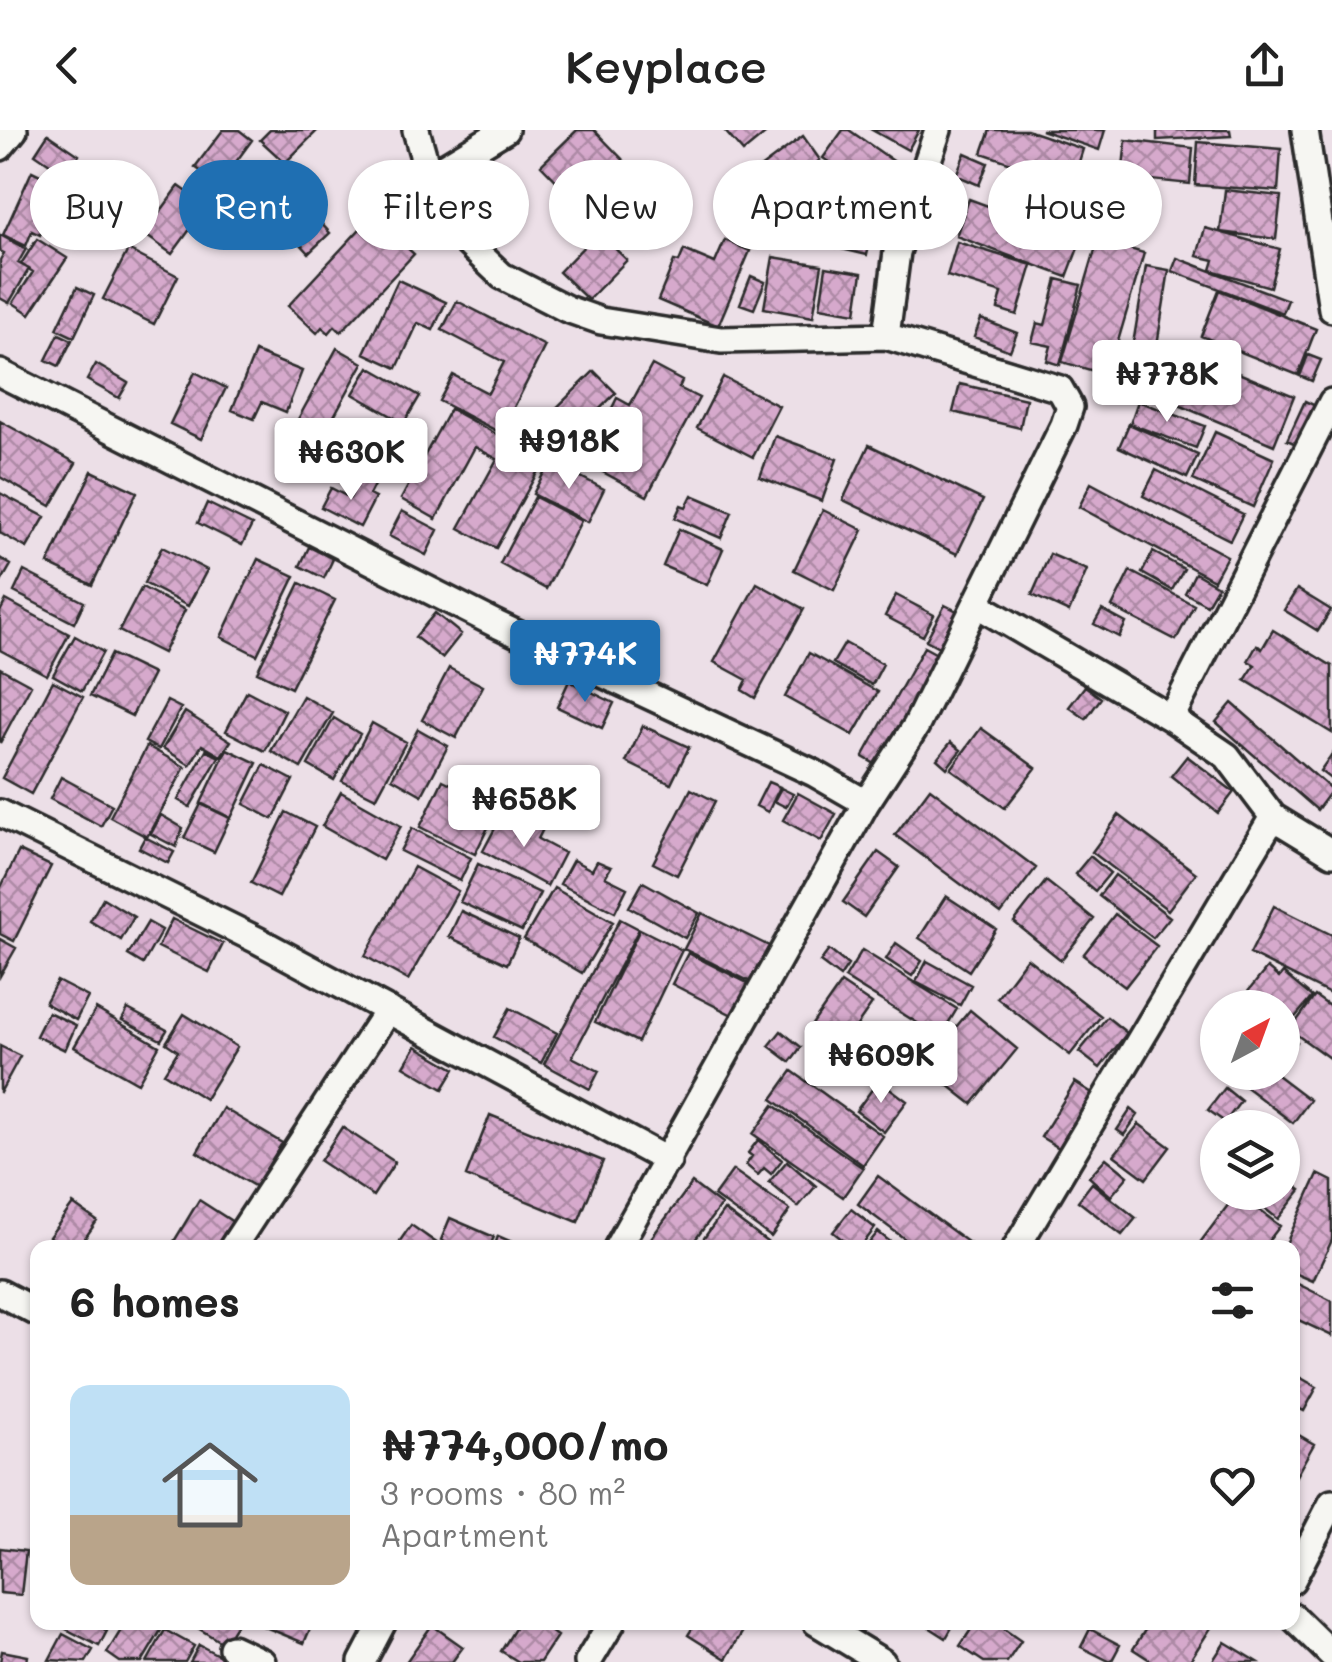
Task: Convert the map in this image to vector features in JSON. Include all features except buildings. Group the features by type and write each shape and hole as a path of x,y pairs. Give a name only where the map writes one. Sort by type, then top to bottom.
{"street":[{"path":"0,147 14,130"},
{"path":"416,130 424,160"},
{"path":"455,160 504,130"},
{"path":"886,336 896,252 938,130"},
{"path":"1306,130 1332,309"},
{"path":"473,250 502,276 601,320 721,340 886,336 1060,390 1070,407 916,726 866,803 622,1240"},
{"path":"0,373 496,624 814,772 866,803"},
{"path":"1171,718 1332,402"},
{"path":"976,604 1171,718 1227,756 1272,817 1332,854"},
{"path":"0,812 259,941 668,1161"},
{"path":"1021,1240 1272,817"},
{"path":"237,1240 388,1010"},
{"path":"0,1292 30,1309"},
{"path":"1300,1565 1332,1503"},
{"path":"1300,1624 1332,1656"},
{"path":"362,1662 379,1630"},
{"path":"588,1662 607,1630"},
{"path":"829,1630 882,1662"},
{"path":"232,1648 262,1662"}]}
